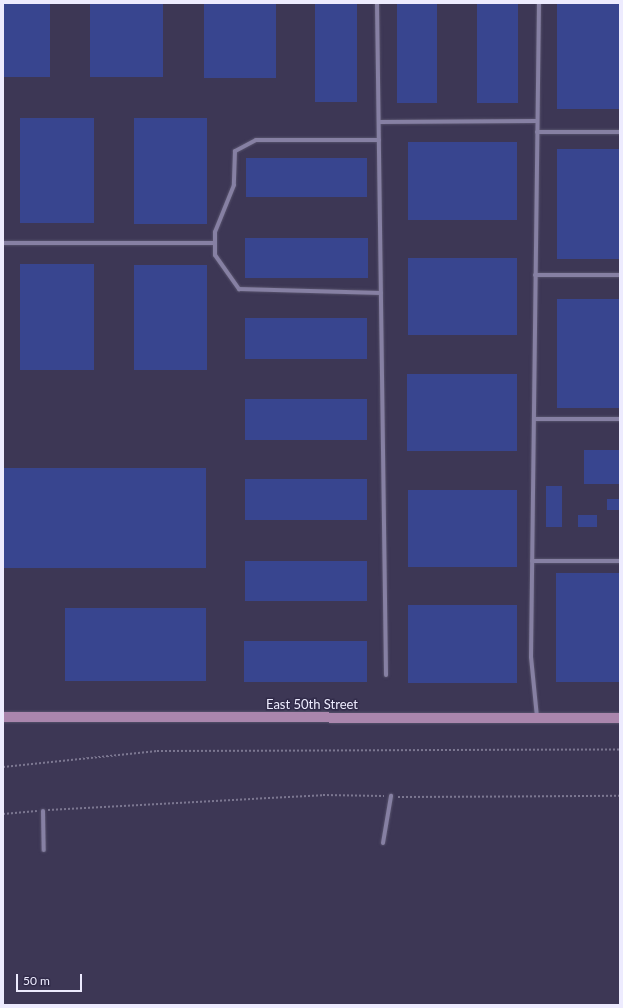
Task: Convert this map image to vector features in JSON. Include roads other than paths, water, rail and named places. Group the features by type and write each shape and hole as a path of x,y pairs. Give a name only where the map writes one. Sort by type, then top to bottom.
{"main road":[{"name":"East 50th Street","path":"3,717 620,718"}],"lane":[{"path":"377,3 386,675"},
{"path":"537,718 531,657 539,3"},
{"path":"379,122 537,121"},
{"path":"537,132 620,132"},
{"path":"379,140 256,140 235,151 234,185 215,232 215,255 239,289 381,293"},
{"path":"3,242 215,243"},
{"path":"536,275 620,275"},
{"path":"534,419 620,419"},
{"path":"532,561 620,561"},
{"path":"383,843 391,796"},
{"path":"43,811 44,850"}]}
